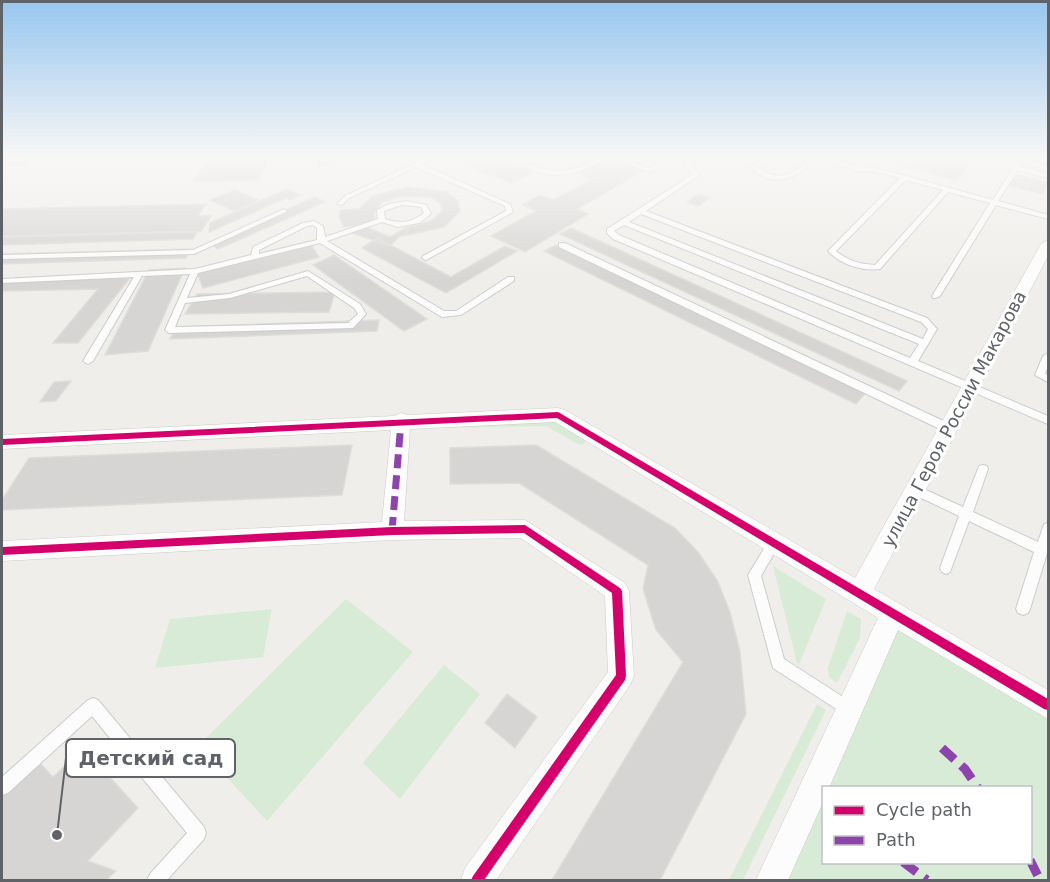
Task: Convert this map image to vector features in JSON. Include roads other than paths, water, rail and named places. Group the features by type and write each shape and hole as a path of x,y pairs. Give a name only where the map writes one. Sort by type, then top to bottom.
{"street":[{"name":"улица Героя России Макарова","path":"859,593 1048,244"},
{"path":"2,442 401,420 558,415 1048,705"},
{"path":"392,531 401,420"},
{"path":"2,551 392,531 525,529 616,591 621,676 477,880"},
{"path":"772,880 893,613"}],"lane":[{"path":"340,204 344,199"},
{"path":"426,258 510,212 508,205 494,199"},
{"path":"659,199 610,231 616,237 1048,420"},
{"path":"882,199 832,251 839,258 863,267 877,267 938,199"},
{"path":"994,199 1048,217"},
{"path":"936,296 994,199"},
{"path":"995,199 1048,210"},
{"path":"2,281 138,276 195,271 321,241 382,220 398,225 417,222 428,214 424,206 410,201 394,203 380,210 382,220"},
{"path":"641,211 924,320 933,330 912,363"},
{"path":"2,257 194,252 284,212"},
{"path":"624,222 925,343"},
{"path":"254,257 256,249 305,224 314,223 321,227 321,241"},
{"path":"321,241 442,314 458,313 511,279"},
{"path":"562,245 948,428"},
{"path":"182,301 230,296 308,273 357,306 362,314 350,326 169,330 195,271"},
{"path":"88,361 138,276"},
{"path":"1048,356 1040,375 1048,379"},
{"path":"946,568 983,469"},
{"path":"915,490 1042,550"},
{"path":"1023,609 1048,528"},
{"path":"774,543 754,575 778,663 849,710"},
{"path":"2,787 93,705 198,833 156,880"}],"place":[{"name":"Детский сад","path":"57,835"}]}
